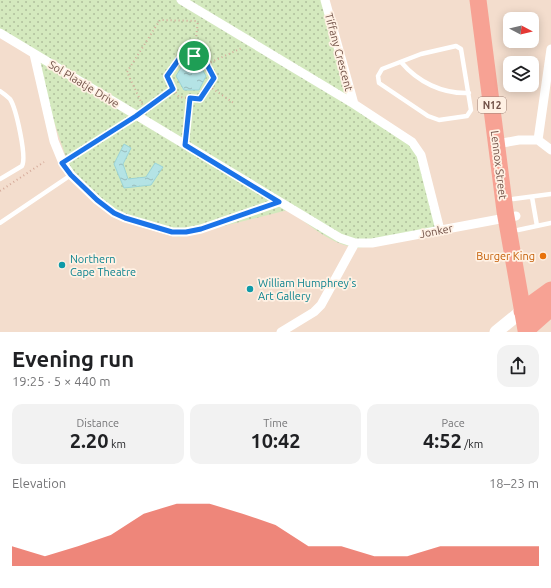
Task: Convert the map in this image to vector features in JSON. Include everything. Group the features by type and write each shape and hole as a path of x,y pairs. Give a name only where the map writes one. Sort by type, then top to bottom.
{"highway":[{"name":"Lennox Street","path":"478,0 514,221 528,319"},
{"name":"Lennox Street","path":"489,0 501,143 513,199 514,221"},
{"path":"528,319 551,290"},
{"path":"528,319 551,308"}],"street":[{"path":"181,0 406,136 417,148 420,155 440,230"},
{"name":"Tiffany Crescent","path":"325,0 354,104"},
{"name":"Sol Plaatje Drive","path":"0,33 331,233 355,243"},
{"path":"538,140 551,49"},
{"path":"34,54 57,149 62,163 71,175 97,200 118,216 172,232 186,232 201,229 279,202"},
{"path":"501,143 519,140 538,140 551,150"},
{"name":"Jonker","path":"355,243 372,243 440,230 514,221"},
{"path":"281,332 314,312 321,305 355,243"},
{"path":"496,332 528,319"}],"lane":[{"path":"459,46 463,53 469,92 471,110 469,114 439,120 428,116 379,83 378,76 382,68 421,54 459,46"},
{"path":"401,62 414,76 432,86 458,93 469,92"},
{"path":"0,91 10,99 14,109 24,158 22,166 0,179"},
{"path":"0,223 71,175"},
{"path":"513,199 551,194"},
{"path":"532,197 536,226"},
{"path":"514,221 536,226 551,223"}],"path":[{"path":"194,56 198,10"},
{"path":"144,108 127,72 160,20 198,22"},
{"path":"207,64 253,43"},
{"path":"182,55 194,56 203,57 214,78 200,99 178,97 167,76 182,55"},
{"path":"208,86 235,104"},
{"path":"62,163 136,116 144,108 173,89"},
{"path":"185,145 190,98"},
{"path":"0,191 44,162"}],"shaded area":[{"path":"0,0 551,0 551,332 0,332"}],"green space":[{"path":"0,0 324,0 356,108 416,146 438,234 358,248 330,239 288,210 179,237 117,217 74,181 46,98 36,54 0,32"}],"water":[{"path":"184,63 199,63 206,76 199,90 184,90 176,76"},
{"path":"124,144 131,148 123,164 128,179 146,177 155,163 163,167 151,185 124,188 114,164"}],"place":[{"name":"Burger King","path":"543,256"},
{"name":"Northern Cape Theatre","path":"62,265"},
{"name":"William Humphrey's Art Gallery","path":"250,289"}],"route":[{"path":"182,55 194,56 203,57 214,78 200,99 190,98 185,145 279,202 201,229 186,232 172,232 118,216 97,200 71,175 62,163 136,116 144,108 173,89 167,76 182,55"}]}
